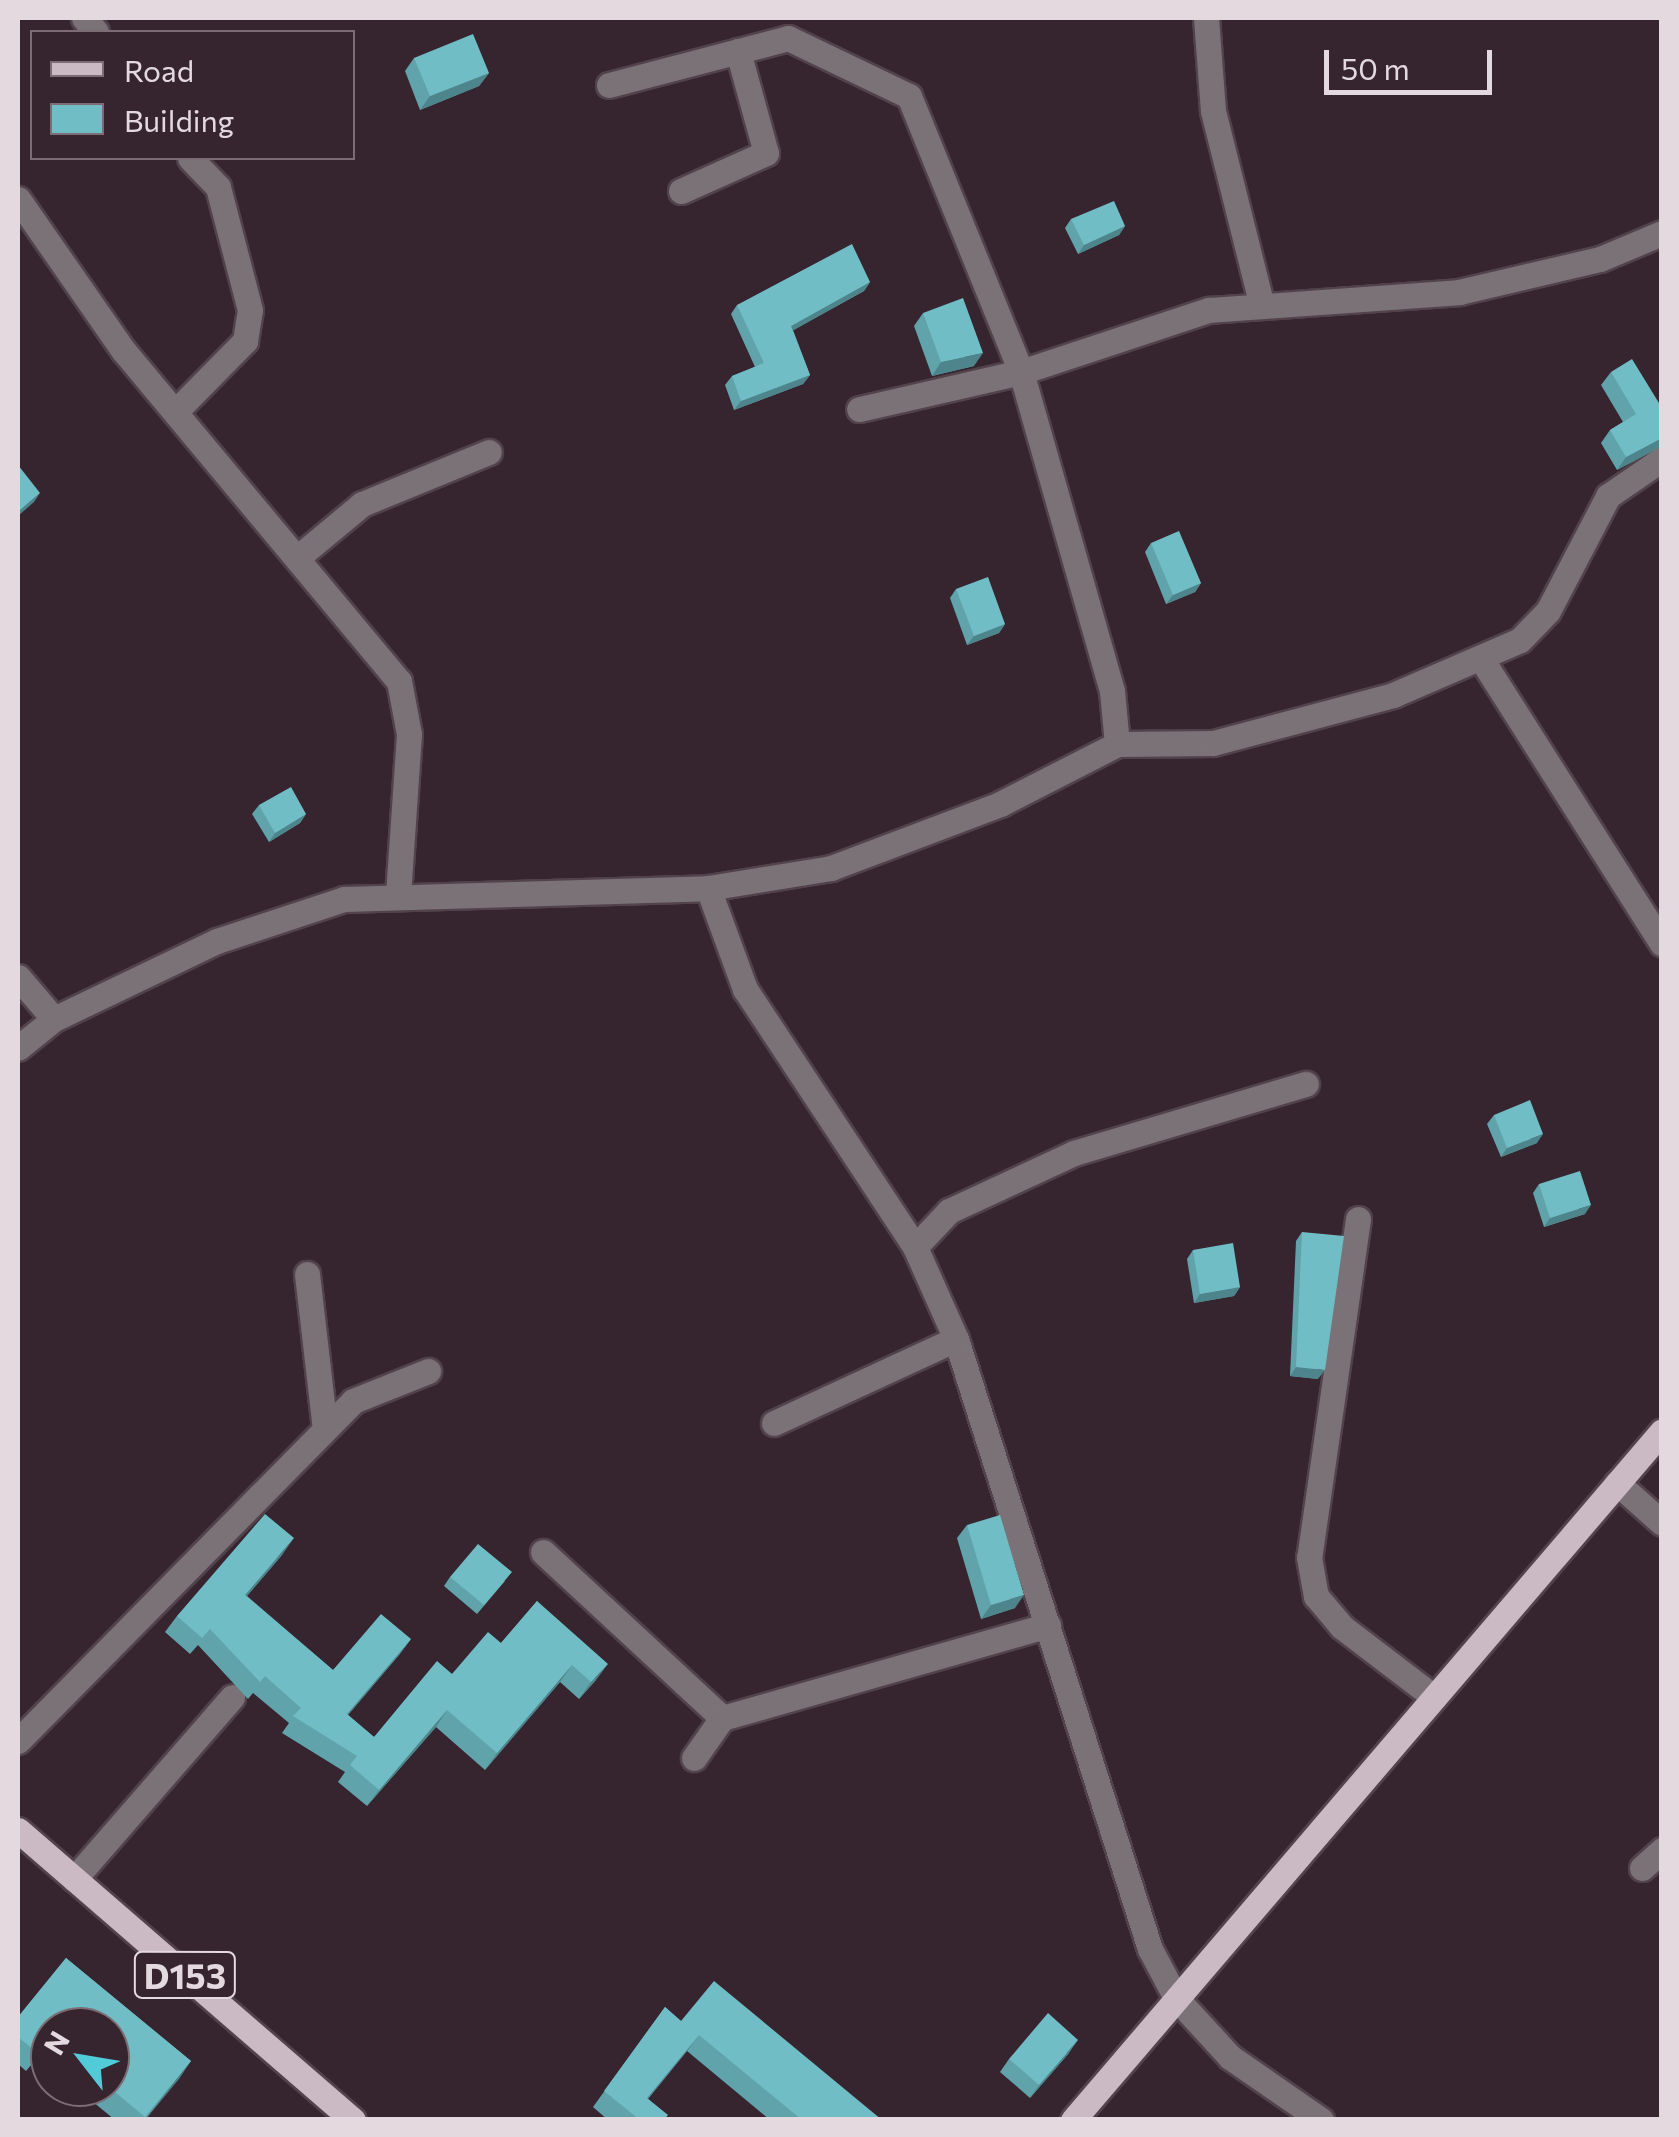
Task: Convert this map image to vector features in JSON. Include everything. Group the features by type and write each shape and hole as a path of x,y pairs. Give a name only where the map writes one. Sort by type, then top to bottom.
{"main road":[{"path":"1073,2120 1662,1430"},
{"name":"D153","path":"18,1830 353,2120"}],"street":[{"path":"1206,18 1213,111 1262,306"},
{"path":"609,85 788,38 909,96 1021,372 1112,690 1118,744"},
{"path":"681,191 766,153 738,50"},
{"path":"175,412 245,341 250,310 218,187 192,160"},
{"path":"18,199 175,412 399,681 409,734 398,896"},
{"path":"859,409 1021,372 1209,310 1459,292 1600,258 1662,233"},
{"path":"297,558 362,504 489,452"},
{"path":"18,1048 54,1019 216,941 344,899 708,888 831,868 1000,804 1118,744 1212,743 1394,695 1482,660 1548,612 1608,496 1662,459"},
{"path":"1482,660 1662,944"},
{"path":"708,888 754,1006 915,1247 956,1339 1145,1934 1176,1998 1230,2057 1321,2120"},
{"path":"18,977 54,1019"},
{"path":"915,1247 950,1212 1074,1153 1306,1084"},
{"path":"1358,1219 1309,1557 1316,1596 1342,1627 1434,1697"},
{"path":"307,1274 325,1429"},
{"path":"774,1423 956,1339"},
{"path":"18,1741 354,1401 428,1371"},
{"path":"1616,1483 1662,1523"},
{"path":"543,1552 722,1718"},
{"path":"694,1758 722,1718 1048,1625"},
{"path":"74,1879 232,1697"},
{"path":"1642,1868 1662,1850"}],"building":[{"path":"473,34 489,73 430,96 414,58"},
{"path":"1114,201 1125,226 1084,245 1071,219"},
{"path":"852,244 870,282 791,326 810,375 741,401 732,376 764,363 737,305"},
{"path":"963,298 983,353 941,362 923,313"},
{"path":"1632,359 1662,408 1662,438 1626,457 1610,430 1636,414 1611,372"},
{"path":"18,465 40,493 18,512"},
{"path":"1179,531 1201,583 1173,595 1151,543"},
{"path":"988,577 1005,624 974,636 956,589"},
{"path":"291,787 306,814 275,833 259,805"},
{"path":"1530,1100 1543,1134 1507,1148 1494,1115"},
{"path":"1580,1171 1591,1205 1550,1218 1539,1184"},
{"path":"1302,1232 1344,1236 1325,1370 1296,1367"},
{"path":"1233,1243 1240,1287 1200,1294 1193,1250"},
{"path":"265,1514 294,1538 245,1595 333,1670 381,1614 411,1639 347,1714 374,1737 437,1661 452,1674 488,1632 501,1643 537,1601 608,1664 591,1682 572,1665 497,1753 447,1710 379,1790 350,1765 357,1756 293,1716 301,1708 265,1676 260,1682 210,1629 202,1638 177,1616"},
{"path":"1000,1515 1024,1595 991,1605 967,1525"},
{"path":"478,1544 512,1572 484,1605 450,1577"},
{"path":"66,1958 125,2007 30,2007 30,2047 18,2037 18,2017"},
{"path":"714,1981 882,2120 802,2120 699,2035 647,2098 668,2115 664,2120 640,2120 604,2091 665,2007 681,2021"},
{"path":"130,2011 191,2061 145,2117 130,2104"},
{"path":"1048,2013 1078,2040 1039,2085 1009,2059"}]}
